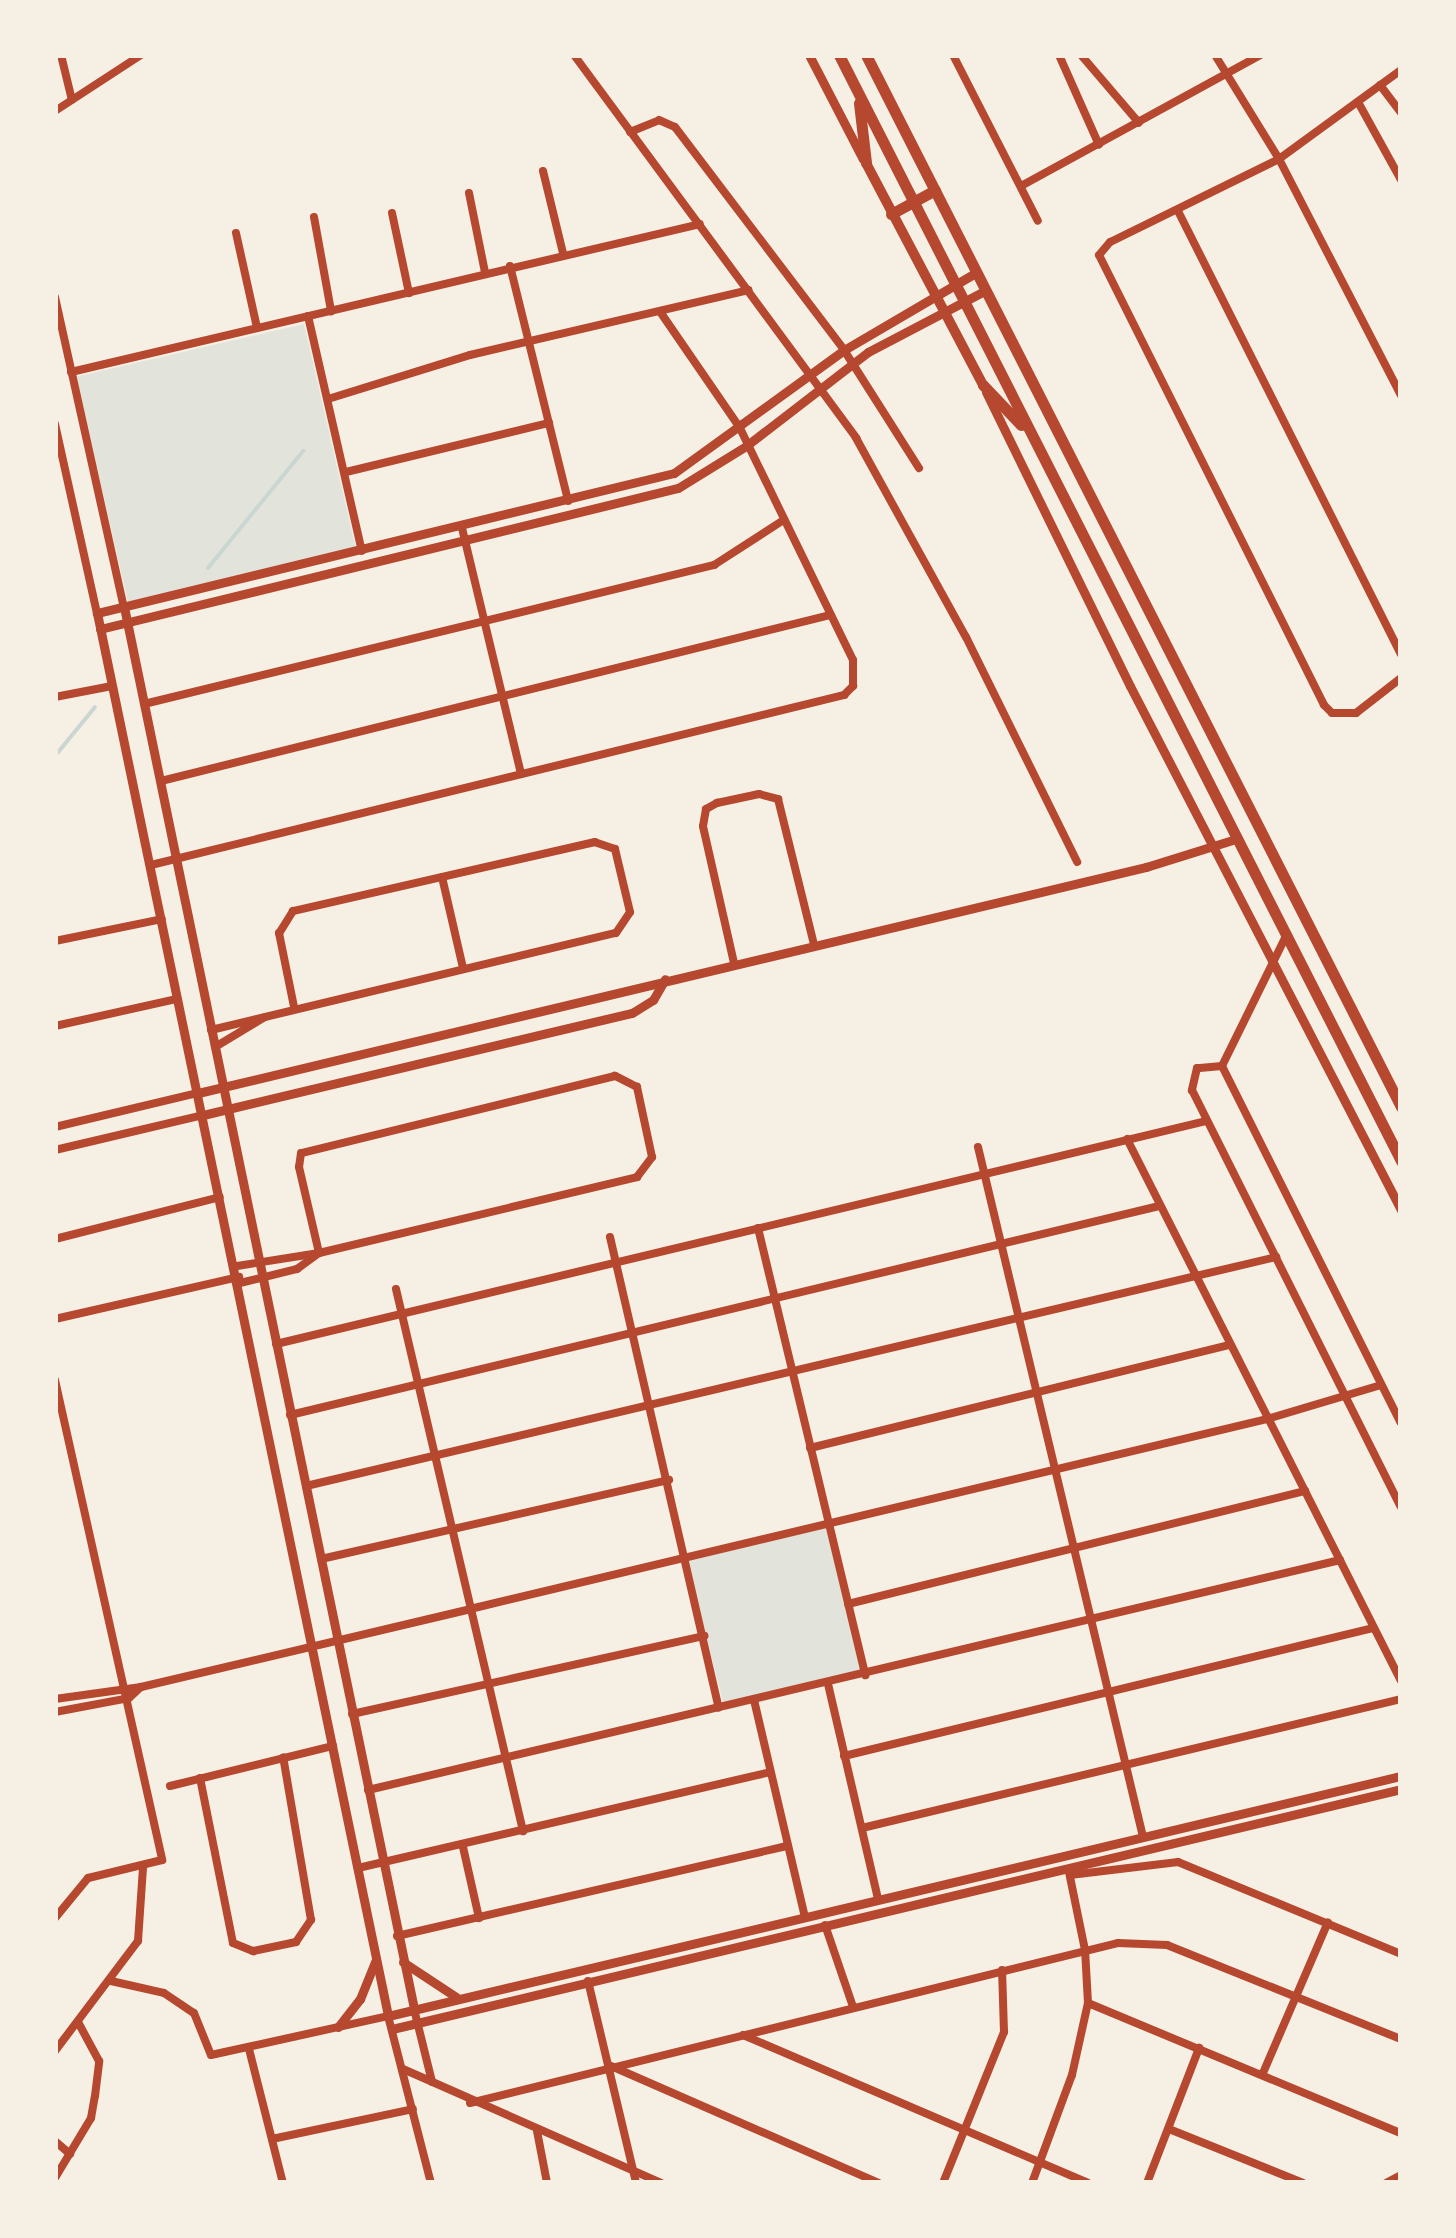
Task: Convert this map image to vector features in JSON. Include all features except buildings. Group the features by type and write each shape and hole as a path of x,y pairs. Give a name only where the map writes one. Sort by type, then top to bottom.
{"main road":[{"path":"839,55 909,202 1401,1162"},
{"path":"866,55 1401,1107"},
{"path":"858,94 866,164 983,384 1031,434"},
{"path":"892,214 935,190"},
{"path":"1310,981 1332,970"}],"street":[{"path":"61,55 72,100"},
{"path":"55,112 141,55"},
{"path":"574,55 856,438 966,638 1078,862"},
{"path":"810,55 866,164"},
{"path":"952,55 1038,221"},
{"path":"1060,55 1099,145"},
{"path":"1081,55 1139,123"},
{"path":"1215,55 1279,159 1401,394"},
{"path":"1021,186 1230,76 1260,55"},
{"path":"1401,70 1279,159 1110,242 1099,255 1102,270 1324,705 1332,713 1356,712 1401,678"},
{"path":"1380,85 1401,113"},
{"path":"1358,102 1401,180"},
{"path":"630,132 660,120 675,127 844,350 919,468"},
{"path":"543,171 563,254"},
{"path":"468,193 486,272"},
{"path":"1178,211 1401,654"},
{"path":"392,213 410,292"},
{"path":"314,217 332,311"},
{"path":"70,372 700,224"},
{"path":"236,233 256,328"},
{"path":"510,266 568,500"},
{"path":"96,613 462,528 674,473 844,350 977,272"},
{"path":"328,398 530,342 749,290"},
{"path":"100,629 666,492 746,446 853,363 986,290"},
{"path":"56,303 178,858 402,1961 432,2082"},
{"path":"151,865 844,695 856,674 830,614 740,428 661,312"},
{"path":"308,316 362,552"},
{"path":"983,384 1401,1210"},
{"path":"346,472 548,423"},
{"path":"55,424 239,1275 376,1960 430,2183"},
{"path":"55,478 67,476"},
{"path":"144,704 714,565 782,521"},
{"path":"462,528 522,774"},
{"path":"161,781 830,614"},
{"path":"55,698 112,686"},
{"path":"734,963 703,826 706,808 716,802 759,794 778,799 814,945"},
{"path":"55,1127 814,945 1236,839"},
{"path":"211,1030 624,929 630,912 619,858 606,843 595,842 284,917 279,933 294,1007"},
{"path":"442,877 463,968"},
{"path":"55,941 162,919"},
{"path":"1222,1066 1286,936"},
{"path":"55,1150 632,1013 652,1000 665,979"},
{"path":"55,1026 177,999"},
{"path":"214,1047 241,1035 268,1014"},
{"path":"1222,1066 1208,1063 1193,1078 1206,1121 1401,1507"},
{"path":"1222,1066 1401,1424"},
{"path":"55,1319 239,1275 259,1262 319,1253 637,1177 652,1157 637,1087 615,1076 302,1153 298,1168 319,1253"},
{"path":"276,1344 1206,1121"},
{"path":"1127,1140 1401,1681"},
{"path":"978,1147 1143,1837"},
{"path":"55,1239 221,1196"},
{"path":"290,1416 776,1302 1159,1206"},
{"path":"758,1228 865,1675"},
{"path":"610,1237 719,1708"},
{"path":"239,1275 263,1278 297,1269 319,1253"},
{"path":"306,1486 794,1375 1276,1258"},
{"path":"396,1289 522,1831"},
{"path":"810,1448 1229,1345"},
{"path":"55,1380 126,1684 162,1860 88,1878 55,1918"},
{"path":"55,1699 126,1684 141,1686 470,1609 1267,1419 1347,1398 1382,1384"},
{"path":"320,1559 668,1480"},
{"path":"848,1604 1305,1491"},
{"path":"368,1790 1340,1560"},
{"path":"844,1756 1373,1628"},
{"path":"352,1714 490,1687 704,1636"},
{"path":"828,1684 878,1899"},
{"path":"55,1712 129,1698 141,1686"},
{"path":"862,1828 1401,1699"},
{"path":"754,1700 804,1916"},
{"path":"170,1786 333,1746"},
{"path":"200,1778 233,1943 253,1951 296,1942 311,1920 282,1757"},
{"path":"358,1868 464,1847 769,1772"},
{"path":"111,1981 164,1993 194,2013 211,2055 249,2049 1401,1776"},
{"path":"392,2029 1401,1789"},
{"path":"397,1936 787,1846"},
{"path":"464,1847 480,1918"},
{"path":"1069,1871 1178,1862 1401,1954"},
{"path":"55,2051 111,1981 142,1932 143,1867"},
{"path":"1032,2183 1072,2075 1088,2002 1085,1950 1069,1871"},
{"path":"1263,2073 1328,1922"},
{"path":"825,1925 853,2007"},
{"path":"470,2102 1085,1950 1168,1946 1401,2040"},
{"path":"338,2028 360,1999 376,1960"},
{"path":"402,1961 428,1985 459,1998"},
{"path":"943,2183 1004,2032 1002,1970"},
{"path":"588,1981 636,2183"},
{"path":"1088,2002 1401,2134"},
{"path":"55,2178 91,2118 99,2060 78,2022"},
{"path":"55,2029 66,2038"},
{"path":"743,2034 1088,2183"},
{"path":"1147,2183 1199,2048"},
{"path":"249,2049 283,2183"},
{"path":"611,2066 879,2183"},
{"path":"403,2069 470,2102 661,2183"},
{"path":"272,2139 412,2109"},
{"path":"1168,2129 1303,2183"},
{"path":"538,2131 547,2183"},
{"path":"55,2141 70,2154"},
{"path":"1386,2183 1401,2175"}],"shaded area":[{"path":"304,324 356,550 128,603 76,377"},
{"path":"829,1520 868,1675 725,1711 686,1556"}],"waterway":[{"path":"208,568 303,451"},
{"path":"55,756 95,707"}]}
